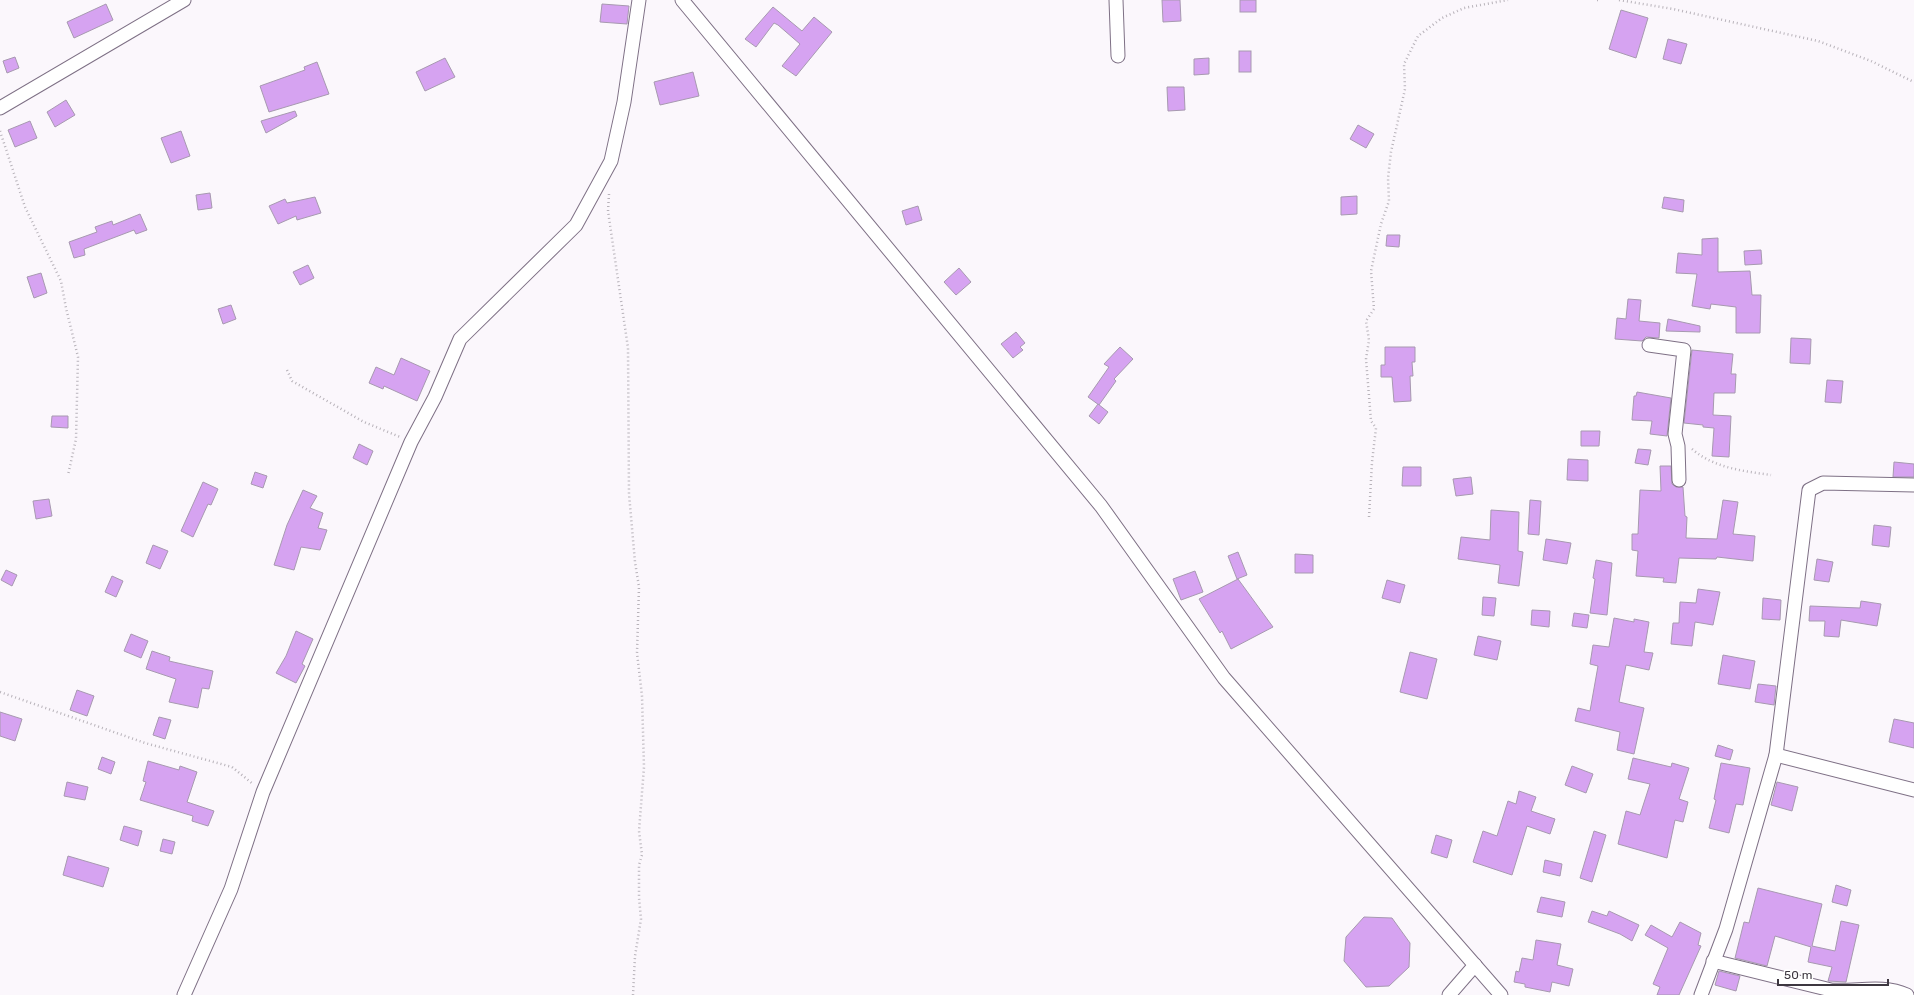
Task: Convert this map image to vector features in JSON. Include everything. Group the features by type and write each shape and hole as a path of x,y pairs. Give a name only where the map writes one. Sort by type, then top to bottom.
{"street":[{"path":"0,108 184,0"},
{"path":"184,995 231,890 263,792 412,442 435,397 460,339 576,225 611,161 624,102 638,0"},
{"path":"682,0 1101,506 1224,678 1502,995"},
{"path":"1116,0 1118,56"},
{"path":"1649,345 1684,350 1675,434 1678,446 1679,480"},
{"path":"1702,995 1713,961 1726,929 1776,755 1809,490 1823,483 1914,485"},
{"path":"1776,755 1914,790"},
{"path":"1713,961 1831,990 1896,990 1907,995"},
{"path":"1449,995 1475,965"}],"path":[{"path":"1369,517 1372,462 1376,428 1371,421 1366,359 1369,340 1366,321 1374,308 1371,271 1380,224 1389,201 1388,178 1391,152 1405,89 1404,64 1418,36 1442,18 1464,8 1508,0"},
{"path":"1619,0 1673,9 1818,41 1871,61 1914,82"},
{"path":"0,131 25,207 61,281 78,357 76,439 68,475"},
{"path":"609,190 608,211 628,348 629,494 635,562 639,587 637,653 642,696 644,767 639,831 642,856 639,865 640,919 635,956 633,995"},
{"path":"287,370 292,381 364,422 412,442"},
{"path":"1675,434 1697,453 1730,469 1771,475"},
{"path":"0,692 145,743 232,767 263,792"}],"building":[{"path":"1162,0 1180,0 1181,21 1163,22"},
{"path":"1240,0 1256,0 1256,12 1240,12"},
{"path":"106,4 113,20 74,38 67,22"},
{"path":"602,4 629,6 627,24 600,22"},
{"path":"773,7 802,31 814,17 832,32 796,76 782,66 800,44 778,25 774,23 756,47 745,39"},
{"path":"1621,10 1648,18 1636,58 1609,49"},
{"path":"1668,39 1687,44 1681,64 1663,59"},
{"path":"1239,51 1251,51 1251,72 1239,72"},
{"path":"15,57 19,68 7,73 3,61"},
{"path":"445,58 455,77 425,91 416,72"},
{"path":"1209,58 1209,74 1194,75 1194,59"},
{"path":"317,62 329,94 269,112 260,86 305,70 304,67"},
{"path":"693,72 699,96 660,105 654,82"},
{"path":"1167,87 1184,87 1185,110 1168,111"},
{"path":"66,100 75,115 55,127 47,112"},
{"path":"295,111 297,116 266,133 261,121"},
{"path":"30,121 37,138 15,147 8,130"},
{"path":"1358,125 1374,134 1366,148 1350,139"},
{"path":"181,131 190,156 171,163 161,138"},
{"path":"210,193 212,208 198,210 196,195"},
{"path":"1357,196 1357,214 1341,215 1341,197"},
{"path":"315,197 321,213 297,220 296,216 278,224 269,206 285,199 287,203"},
{"path":"1664,197 1684,200 1683,212 1662,208"},
{"path":"918,206 922,220 906,225 902,211"},
{"path":"140,214 147,230 136,234 134,230 84,249 85,255 74,258 69,242 97,232 95,227 112,221 113,225"},
{"path":"1387,235 1400,235 1399,247 1386,246"},
{"path":"1718,238 1718,272 1750,271 1752,295 1761,295 1760,333 1736,333 1736,307 1711,304 1710,309 1692,306 1697,274 1676,273 1678,253 1702,255 1702,239"},
{"path":"1761,250 1762,264 1745,265 1744,251"},
{"path":"308,265 314,278 300,285 293,272"},
{"path":"959,268 971,282 956,295 944,282"},
{"path":"41,273 47,293 34,298 27,277"},
{"path":"1628,299 1641,300 1639,321 1660,323 1659,338 1646,337 1642,341 1615,339 1617,318 1626,319"},
{"path":"231,305 236,319 223,324 218,309"},
{"path":"1668,319 1700,326 1700,332 1666,331"},
{"path":"1016,332 1025,343 1020,347 1023,350 1013,358 1001,344"},
{"path":"1791,338 1811,339 1810,364 1790,363"},
{"path":"1120,347 1133,359 1114,379 1116,381 1099,405 1088,397 1109,367 1104,364"},
{"path":"1385,347 1415,347 1415,362 1412,362 1413,376 1410,376 1411,401 1394,402 1392,377 1381,377 1381,365 1385,365"},
{"path":"1692,350 1733,354 1731,374 1736,374 1735,393 1714,393 1713,415 1731,416 1729,457 1712,456 1714,428 1684,423"},
{"path":"401,358 430,371 417,401 384,386 383,389 369,383 376,367 394,375"},
{"path":"1827,380 1843,381 1841,403 1825,402"},
{"path":"1637,392 1671,398 1667,436 1650,434 1652,421 1632,420 1634,396 1636,396"},
{"path":"1098,404 1108,412 1099,424 1089,416"},
{"path":"52,416 68,416 68,428 51,427"},
{"path":"1581,431 1600,431 1599,446 1581,446"},
{"path":"359,444 373,451 367,465 353,458"},
{"path":"1638,449 1651,450 1648,465 1635,463"},
{"path":"1568,459 1588,460 1588,481 1567,480"},
{"path":"1894,462 1914,464 1914,477 1893,477"},
{"path":"1660,466 1671,466 1672,484 1676,487 1683,487 1685,516 1687,517 1686,538 1717,539 1723,500 1738,502 1733,534 1755,536 1753,561 1717,557 1716,559 1679,558 1676,583 1663,582 1664,578 1636,576 1638,551 1632,550 1632,534 1638,534 1640,490 1661,491"},
{"path":"1403,467 1421,467 1421,486 1402,486"},
{"path":"255,472 267,476 263,488 251,484"},
{"path":"1471,477 1473,494 1456,496 1453,479"},
{"path":"203,482 218,489 211,505 208,504 193,537 181,531"},
{"path":"303,490 317,496 310,508 323,513 318,528 327,530 320,550 301,547 294,570 274,565 287,525"},
{"path":"49,499 52,516 36,519 33,501"},
{"path":"1530,500 1541,501 1539,535 1528,534"},
{"path":"1491,510 1519,512 1518,551 1523,552 1519,586 1498,583 1500,565 1458,559 1461,537 1490,540"},
{"path":"1874,525 1891,527 1889,547 1872,545"},
{"path":"1546,539 1571,543 1567,564 1543,560"},
{"path":"153,545 168,551 160,569 146,563"},
{"path":"1238,552 1247,575 1237,579 1228,556"},
{"path":"1295,554 1313,555 1313,573 1295,573"},
{"path":"1817,559 1833,562 1829,582 1814,580"},
{"path":"1596,560 1612,563 1607,615 1590,613"},
{"path":"6,570 17,575 12,586 1,580"},
{"path":"1195,571 1203,592 1181,600 1173,579"},
{"path":"112,576 123,581 116,597 105,592"},
{"path":"1238,579 1273,627 1231,649 1222,631 1220,633 1199,599"},
{"path":"1387,580 1405,585 1400,603 1382,598"},
{"path":"1698,589 1720,592 1713,625 1695,622 1692,646 1671,644 1673,623 1679,623 1680,602 1696,603"},
{"path":"1483,597 1496,598 1494,616 1482,615"},
{"path":"1763,598 1781,600 1780,620 1762,619"},
{"path":"1861,601 1881,604 1877,626 1841,620 1839,637 1824,636 1825,621 1809,621 1810,606 1860,608"},
{"path":"1532,610 1550,611 1549,627 1531,625"},
{"path":"1574,613 1589,615 1587,628 1572,626"},
{"path":"1614,618 1634,622 1634,619 1649,622 1644,652 1653,653 1649,670 1626,665 1619,702 1644,708 1634,754 1617,750 1620,732 1575,721 1578,708 1590,711 1598,666 1590,664 1593,645 1609,647"},
{"path":"296,631 313,639 302,664 305,666 296,683 276,673 286,656"},
{"path":"131,634 148,641 141,658 124,651"},
{"path":"1478,636 1501,641 1497,660 1474,655"},
{"path":"152,651 170,657 169,661 213,671 209,689 202,688 198,708 169,702 176,679 146,669"},
{"path":"1410,652 1437,659 1427,699 1400,692"},
{"path":"1723,655 1755,661 1750,689 1718,684"},
{"path":"1758,684 1776,686 1774,705 1755,702"},
{"path":"77,690 94,696 87,716 70,710"},
{"path":"0,712 22,719 15,741 0,736"},
{"path":"159,717 171,720 165,739 153,735"},
{"path":"1894,719 1914,723 1914,748 1889,742"},
{"path":"1718,745 1733,750 1730,760 1715,756"},
{"path":"102,757 115,762 111,774 98,769"},
{"path":"1633,758 1671,767 1672,763 1689,768 1679,799 1688,802 1683,822 1675,820 1667,858 1618,844 1626,811 1640,815 1650,784 1628,779"},
{"path":"148,761 179,770 180,766 197,772 187,802 214,811 208,826 192,821 193,816 140,800 146,782 143,781"},
{"path":"1721,763 1750,768 1743,805 1736,804 1729,833 1709,828 1716,800 1714,799"},
{"path":"1572,766 1593,774 1586,793 1565,785"},
{"path":"67,782 88,787 85,800 64,796"},
{"path":"1777,782 1798,787 1792,811 1771,805"},
{"path":"1519,791 1536,797 1531,811 1555,819 1550,834 1527,826 1512,875 1473,862 1483,831 1497,836 1508,801 1516,804"},
{"path":"124,826 142,831 138,846 120,840"},
{"path":"1594,831 1606,835 1592,882 1580,878"},
{"path":"1436,835 1452,840 1447,858 1431,853"},
{"path":"163,839 175,842 172,854 160,851"},
{"path":"68,856 109,868 103,887 63,875"},
{"path":"1545,860 1562,864 1560,876 1543,872"},
{"path":"1836,885 1851,890 1847,906 1832,902"},
{"path":"1758,888 1822,904 1812,946 1835,951 1841,921 1859,925 1846,982 1828,981 1832,967 1808,962 1811,947 1775,936 1767,966 1735,958 1744,922 1749,923"},
{"path":"1541,897 1565,902 1562,917 1537,912"},
{"path":"1592,911 1607,916 1609,911 1639,925 1632,941 1620,934 1588,922"},
{"path":"1364,917 1392,918 1410,943 1409,967 1389,986 1366,987 1344,961 1346,937"},
{"path":"1680,922 1701,933 1698,945 1701,946 1679,995 1657,995 1660,987 1653,984 1668,948 1645,935 1651,925 1672,937"},
{"path":"1536,940 1561,944 1557,965 1573,969 1569,986 1552,982 1550,992 1525,987 1525,984 1514,982 1516,971 1519,972 1522,958 1533,960"},
{"path":"1719,971 1740,976 1736,991 1715,985"}]}
